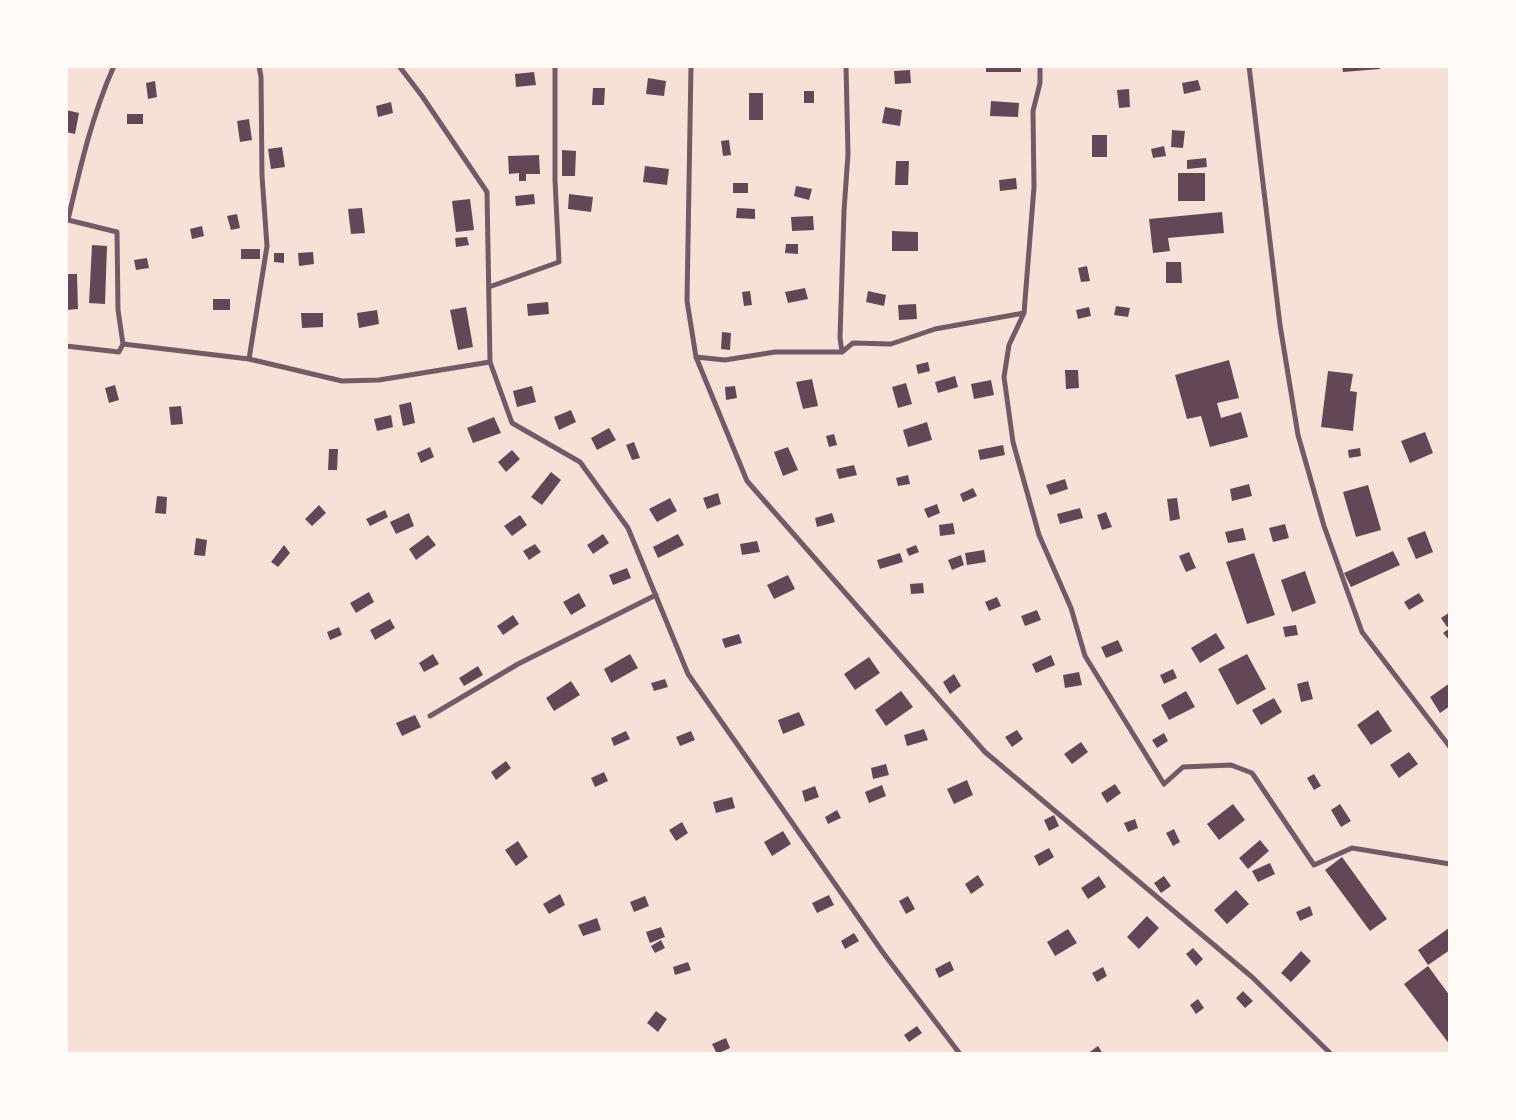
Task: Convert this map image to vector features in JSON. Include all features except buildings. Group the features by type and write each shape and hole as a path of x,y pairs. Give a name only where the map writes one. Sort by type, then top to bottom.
{"street":[{"path":"66,346 119,352 123,344 118,310 117,232 67,220 82,160 106,84 114,66"},
{"path":"249,360 267,246 262,176 260,66"},
{"path":"399,66 422,96 487,192 490,362 512,424 580,462 628,528 688,674 884,954 960,1054"},
{"path":"489,287 559,262 555,180 555,66"},
{"path":"691,66 687,301 696,357 747,481 984,752 1252,977 1331,1054"},
{"path":"842,352 840,338 848,154 846,66"},
{"path":"1040,66 1040,83 1033,111 1034,187 1024,313 1009,344 1004,377 1013,442 1040,535 1072,608 1085,656 1164,784 1183,767 1231,765 1252,773 1314,865 1352,848 1450,864"},
{"path":"1249,66 1280,325 1298,435 1324,526 1362,632 1450,747"},
{"path":"696,357 725,360 775,352 842,352 853,342 891,344 935,329 1024,313"},
{"path":"123,344 249,360 342,380 379,380 490,362"},
{"path":"430,716 518,664 656,595"}]}
